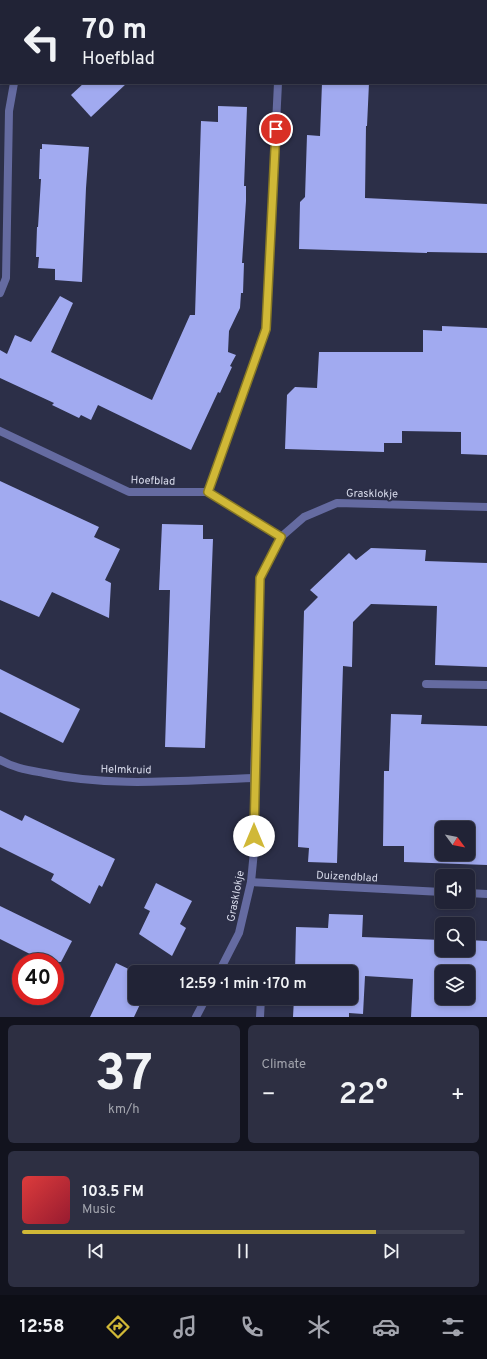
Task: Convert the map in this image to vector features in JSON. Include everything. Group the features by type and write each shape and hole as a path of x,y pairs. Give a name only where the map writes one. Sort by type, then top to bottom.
{"street":[{"path":"0,293 6,278 8,110 14,84"},
{"path":"278,84 266,329 208,492 281,537"},
{"path":"0,108 8,110"},
{"name":"Hoefblad","path":"0,431 129,492 208,492"},
{"name":"Grasklokje","path":"223,965 239,933 251,882 254,851 254,778 260,578 281,537 304,516 337,503 487,507"},
{"path":"426,684 487,685"},
{"name":"Helmkruid","path":"0,760 12,767 63,777 123,782 254,778"},
{"name":"Duizendblad","path":"251,882 435,892"},
{"path":"475,893 487,894"},
{"path":"196,1017 202,1005"},
{"path":"260,1017 261,1005"}],"building":[{"path":"83,84 126,84 91,117 71,95"},
{"path":"322,84 369,84 366,126 365,198 487,204 487,253 427,253 299,249 300,202 305,197 307,135 320,136"},
{"path":"218,106 247,107 244,186 246,186 246,201 242,263 244,263 243,293 241,293 240,308 229,331 228,352 236,355 230,366 232,367 220,393 218,392 191,450 98,405 91,420 81,415 79,418 52,405 54,403 0,378 0,350 7,354 15,335 31,342 60,296 73,303 51,352 152,400 190,315 195,315 201,121 218,122"},
{"path":"42,144 89,147 82,282 55,280 55,269 38,268 39,257 36,257 41,179 39,179 40,149 42,149"},
{"path":"442,326 487,328 487,455 461,454 461,432 402,431 402,443 384,443 384,452 285,449 287,395 295,387 317,388 319,352 423,352 423,330 442,331"},
{"path":"0,481 99,527 94,537 120,549 105,580 111,583 109,618 52,592 39,617 0,600"},
{"path":"162,524 203,525 203,539 213,539 205,748 165,747 170,590 159,590"},
{"path":"371,548 426,550 425,561 487,563 487,667 435,665 437,606 371,604 353,622 352,667 343,666 337,863 308,862 309,848 298,847 304,611 318,597 310,590 349,553 356,560"},
{"path":"0,669 80,709 63,743 0,712"},
{"path":"391,714 422,715 421,724 487,726 487,865 404,862 404,846 383,846 384,771 389,771"},
{"path":"0,810 22,821 25,815 115,859 102,887 99,885 90,904 51,880 54,874 0,847"},
{"path":"156,883 192,901 180,924 186,928 172,956 139,934 150,911 144,908"},
{"path":"0,906 72,941 64,956 64,953 28,953 0,939"},
{"path":"329,914 363,915 362,937 435,940 435,957 475,957 475,940 487,941 487,1017 411,1017 413,979 365,976 363,1014 349,1013 349,1017 293,1017 294,1005 358,1005 358,965 295,965 296,927 328,928"},
{"path":"116,963 128,969 128,1005 140,1005 134,1017 90,1017"}],"route":[{"path":"254,836 254,778 260,578 281,537 208,492 266,329 276,129"}]}
